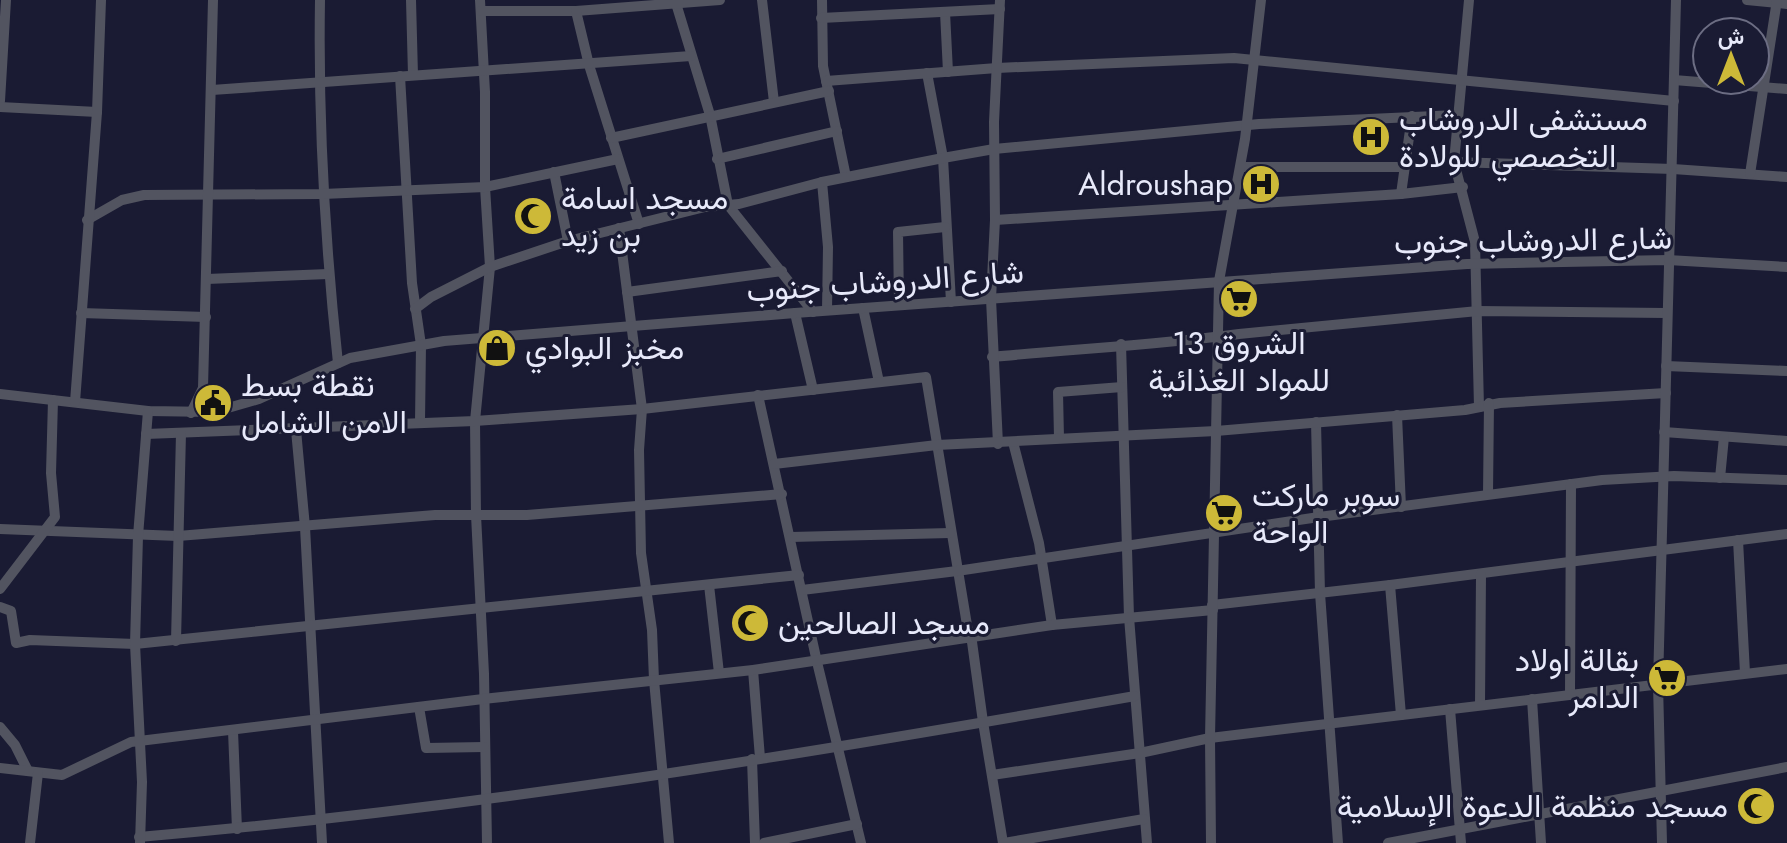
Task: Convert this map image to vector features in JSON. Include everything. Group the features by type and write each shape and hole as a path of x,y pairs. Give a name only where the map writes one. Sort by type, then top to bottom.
{"street":[{"path":"6,0 0,104 97,112"},
{"path":"75,402 97,112 101,0"},
{"path":"191,413 203,388 213,0"},
{"path":"320,0 323,194 338,363"},
{"path":"411,0 413,75"},
{"path":"487,843 475,421 490,267 480,6 576,11 720,0"},
{"path":"762,0 774,102"},
{"path":"822,0 828,86 846,177"},
{"path":"1211,843 1210,738 1219,281 1241,167 1261,0"},
{"path":"1469,0 1454,162 1475,242 1488,494"},
{"path":"1662,843 1658,684 1676,0"},
{"path":"1747,0 1780,2 1771,50"},
{"path":"676,3 710,115 728,205 813,312"},
{"path":"821,18 945,12 1000,5 991,299 998,444"},
{"path":"576,11 589,65 639,224"},
{"path":"945,12 948,72"},
{"path":"212,90 691,56"},
{"path":"611,138 774,102 828,86 927,73 1214,58 1674,101"},
{"path":"927,73 943,158 951,302"},
{"path":"400,76 405,189 421,345 420,422"},
{"path":"1674,80 1691,81"},
{"path":"1750,174 1763,96"},
{"path":"415,309 431,297 490,267 568,241 705,207 728,205 943,158 994,149 1247,125 1457,115"},
{"path":"1401,194 1412,116"},
{"path":"717,159 837,131"},
{"path":"87,220 122,200 144,195 323,194 485,187 618,159"},
{"path":"1454,162 1673,169 1787,177"},
{"path":"1241,167 1405,167"},
{"path":"554,172 568,241"},
{"path":"822,182 828,235 827,310"},
{"path":"995,220 1401,194 1463,187"},
{"path":"899,305 898,232 945,227"},
{"path":"619,228 642,409 639,505 645,590 651,611 661,773 669,843"},
{"name":"شارع الدروشاب جنوب","path":"0,394 191,413 234,408 362,355 484,338 827,310 1476,264 1668,260 1787,267"},
{"path":"627,292 782,271"},
{"path":"207,279 328,274"},
{"path":"863,308 879,382"},
{"path":"992,357 1478,311 1666,313"},
{"path":"81,313 206,317"},
{"path":"795,313 813,390"},
{"path":"1121,344 1129,617 1147,843"},
{"path":"1666,366 1787,371"},
{"path":"146,434 475,421 642,409 926,377 1004,843 1144,819"},
{"path":"1059,438 1058,392 1122,387"},
{"path":"774,464 937,445 1216,431 1484,405 1666,393"},
{"path":"758,395 861,843"},
{"path":"0,589 55,517 51,473 53,400"},
{"path":"148,411 138,536 135,644 142,782 140,840 486,798 661,773 1135,696"},
{"path":"1397,415 1401,507"},
{"path":"1316,422 1320,593 1338,843"},
{"path":"296,430 305,527 322,843"},
{"path":"1664,432 1787,441"},
{"path":"176,641 181,433"},
{"path":"1720,478 1724,437"},
{"path":"1013,442 1042,558 1052,625"},
{"path":"802,590 1571,484 1662,476 1787,480"},
{"path":"1570,694 1571,484"},
{"path":"0,529 178,536 435,515 527,515 782,494"},
{"path":"791,537 950,533"},
{"path":"0,768 56,776 139,741 817,662 1052,625 1212,608 1787,534"},
{"path":"1738,540 1745,673"},
{"path":"1480,705 1481,574"},
{"path":"0,607 11,611 16,643 30,640 135,644 799,575"},
{"path":"709,585 719,673"},
{"path":"1390,585 1401,715"},
{"path":"992,775 1140,753 1210,738 1787,669"},
{"path":"753,670 755,843"},
{"path":"1532,699 1541,843"},
{"path":"419,707 423,745 429,750 484,747"},
{"path":"1450,709 1461,843"},
{"path":"0,727 33,772 30,843"},
{"path":"233,731 237,829"},
{"path":"1388,843 1787,767"},
{"path":"764,843 857,824"}],"shaded area":[{"name":"مستشفى الدروشاب التخصصي للولادة","path":"1361,120 1380,120 1380,155 1361,155"}],"place":[{"name":"مستشفى الدروشاب التخصصي للولادة","path":"1371,137"},
{"name":"Aldroushap","path":"1261,184"},
{"name":"مسجد اسامة بن زيد","path":"533,216"},
{"name":"الشروق 13 للمواد الغذائية","path":"1239,299"},
{"name":"مخبز البوادي","path":"497,348"},
{"name":"نقطة بسط الامن الشامل","path":"213,403"},
{"name":"سوبر ماركت الواحة","path":"1224,513"},
{"name":"مسجد الصالحين","path":"750,623"},
{"name":"بقالة اولاد الدامر","path":"1667,678"},
{"name":"مسجد منظمة الدعوة الإسلامية","path":"1756,806"}]}
